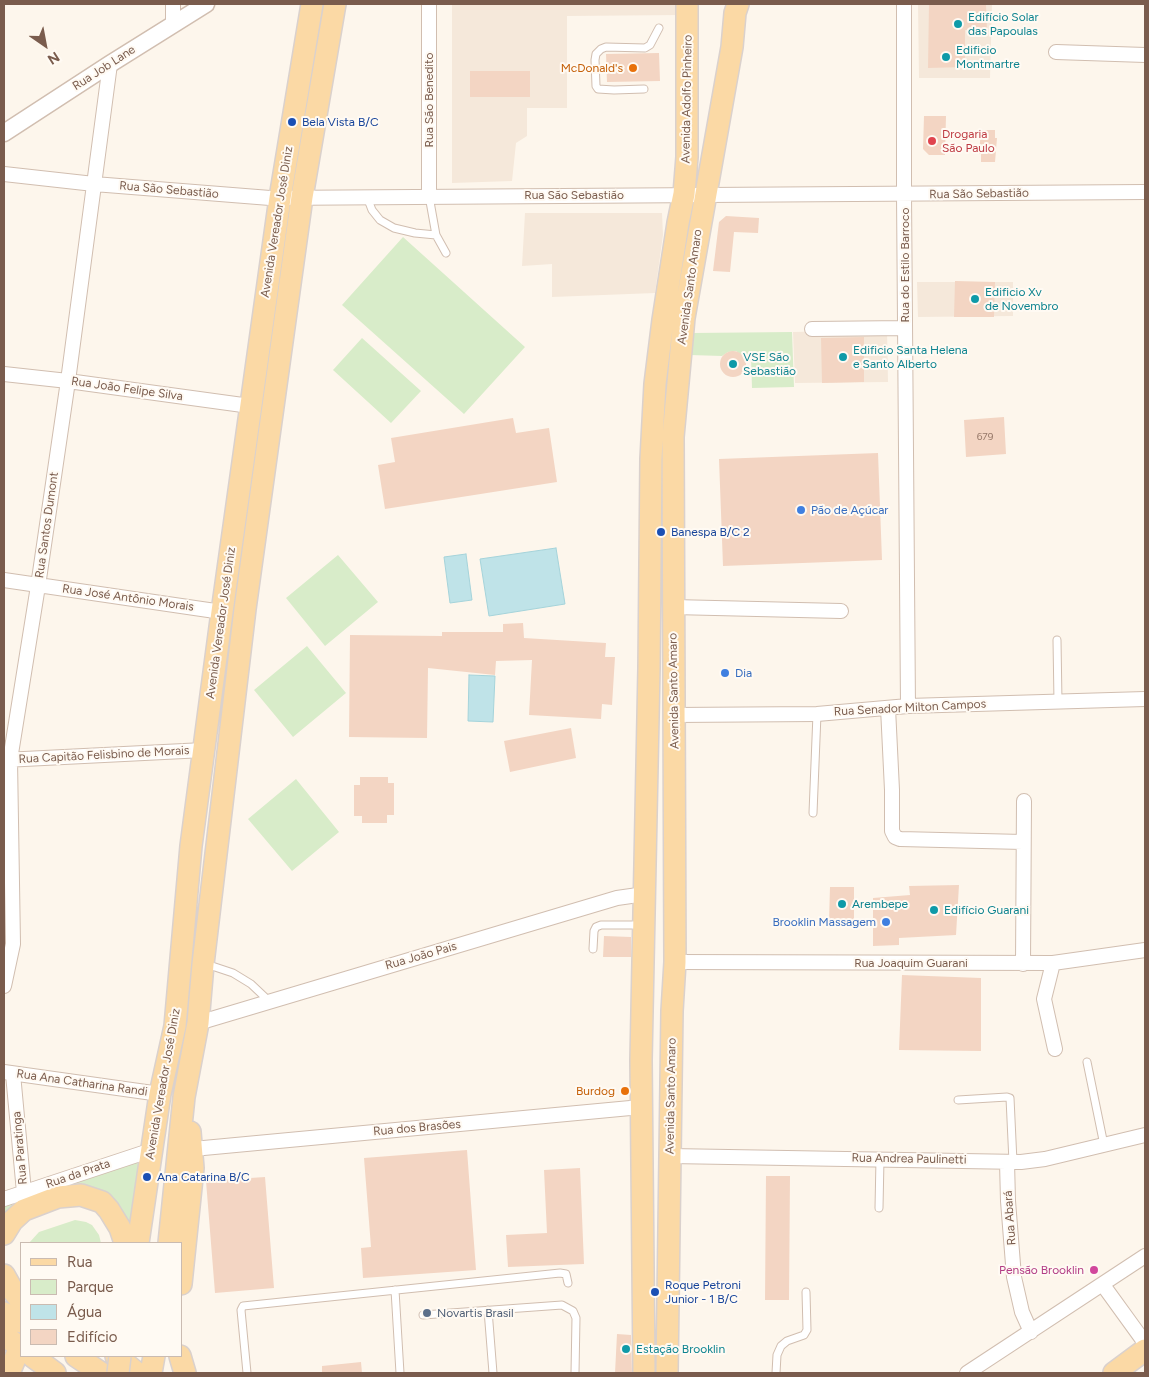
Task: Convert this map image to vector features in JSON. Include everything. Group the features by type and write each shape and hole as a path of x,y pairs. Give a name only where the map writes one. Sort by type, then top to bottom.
{"main road":[{"name":"Avenida Vereador José Diniz","path":"138,1242 160,1094 175,1026 191,846 222,612 280,198 312,4"},
{"name":"Avenida Vereador José Diniz","path":"169,1242 184,1097 198,1022 244,609 302,197 335,4"},
{"name":"Avenida Adolfo Pinheiro","path":"684,194 687,157 687,4"},
{"name":"Avenida Santo Amaro","path":"667,1373 675,962 673,437 684,318 732,47 736,7"},
{"name":"Avenida Santo Amaro","path":"644,1373 641,1107 651,459 655,384 663,320 684,194"},
{"path":"182,1276 193,1168 193,1150 184,1097"},
{"path":"4,1234 12,1221 24,1210 58,1197 81,1195 102,1202 120,1228 125,1242"},
{"path":"4,1275 20,1299"},
{"path":"4,1313 20,1321"},
{"path":"9,1373 19,1346"},
{"path":"1114,1373 1145,1350"},
{"path":"34,1357 55,1373 70,1357"},
{"path":"77,1357 101,1373"},
{"path":"117,1357 137,1373"},
{"path":"118,1373 120,1357"},
{"path":"151,1373 154,1357"},
{"path":"180,1357 185,1373"}],"street":[{"path":"172,24 173,4"},
{"name":"Rua Job Lane","path":"4,133 206,4"},
{"name":"Rua São Benedito","path":"429,4 429,196"},
{"name":"Rua do Estilo Barroco","path":"904,4 908,706"},
{"path":"1056,52 1145,55"},
{"name":"Rua Santos Dumont","path":"4,986 13,944 7,760 38,586 68,381 110,64"},
{"name":"Rua São Sebastião","path":"4,174 94,184 280,198 1145,192"},
{"path":"812,329 905,328"},
{"name":"Rua João Felipe Silva","path":"4,374 250,406"},
{"name":"Rua José Antônio Morais","path":"4,580 222,612"},
{"path":"674,608 841,611"},
{"name":"Rua Senador Milton Campos","path":"675,715 817,714 908,706 1145,699"},
{"path":"888,708 892,831 895,837 900,839 1023,842"},
{"name":"Rua Capitão Felisbino de Morais","path":"7,760 204,750"},
{"path":"1024,801 1024,964"},
{"name":"Rua João Pais","path":"198,1022 617,898 645,894"},
{"name":"Rua Joaquim Guarani","path":"675,962 1065,963 1145,950"},
{"path":"1053,963 1044,999 1055,1049"},
{"name":"Rua Ana Catharina Randi","path":"8,1073 160,1094"},
{"name":"Rua Paratinga","path":"8,1073 24,1192"},
{"name":"Rua dos Brasões","path":"193,1150 641,1107"},
{"name":"Rua Andrea Paulinetti","path":"670,1156 880,1158 1010,1162 1045,1159 1145,1135"},
{"name":"Rua da Prata","path":"4,1199 152,1150"},
{"name":"Rua Abará","path":"1010,1162 1008,1202 1014,1277 1022,1312 1031,1332"},
{"path":"967,1373 1145,1256"},
{"path":"1103,1285 1145,1344"}],"lane":[{"path":"644,89 598,89 596,86 594,60 600,49 645,48 650,45 659,28"},
{"path":"366,196 372,210 380,220 394,228 436,235"},
{"path":"429,196 436,235 446,253"},
{"path":"1058,640 1058,702"},
{"path":"813,812 817,714"},
{"path":"594,949 594,932 596,927 601,925 644,925"},
{"path":"203,964 233,973 251,984 269,1001"},
{"path":"1087,1062 1104,1145"},
{"path":"958,1100 1010,1098 1010,1162"},
{"path":"879,1208 880,1158"},
{"path":"247,1373 241,1310 243,1306 560,1273 566,1274 568,1283"},
{"path":"395,1290 400,1373"},
{"path":"776,1373 776,1356 781,1346 804,1335 807,1330 806,1292"},
{"path":"423,1315 553,1304 567,1306 576,1318 575,1373"},
{"path":"488,1310 493,1373"}],"shaded area":[{"path":"452,4 680,4 680,15 567,16 567,108 527,108 527,136 516,143 512,181 452,183"},
{"path":"918,4 992,4 990,78 919,78"},
{"path":"525,213 662,213 663,235 655,293 552,297 552,264 522,266"},
{"path":"917,282 1013,282 1013,316 918,317"},
{"path":"887,330 888,382 795,383 793,332"}],"green space":[{"path":"403,237 525,347 464,414 342,305"},
{"path":"792,332 794,387 752,388 751,357 744,357 736,351 728,352 722,356 690,355 692,333"},
{"path":"362,338 421,391 391,423 333,370"},
{"path":"338,555 378,602 325,646 286,598"},
{"path":"307,646 346,693 293,737 254,690"},
{"path":"296,779 339,832 292,871 248,819"},
{"path":"139,1160 142,1164 130,1223 117,1204 97,1189 71,1186 4,1219 4,1204"},
{"path":"75,1220 92,1225 99,1235 101,1242 30,1242 39,1232"}],"water":[{"path":"556,548 565,604 489,616 480,559"},
{"path":"466,554 472,600 450,603 444,557"},
{"path":"469,675 495,676 493,722 468,721"}],"building":[{"path":"929,4 986,4 987,30 965,30 965,67 928,68"},
{"name":"McDonald's","path":"659,53 660,81 607,82 606,54"},
{"path":"470,71 530,71 530,97 470,97"},
{"path":"924,116 946,116 945,155 929,155 923,149"},
{"path":"981,130 995,130 995,138 997,138 995,162 981,162 981,154 979,154"},
{"path":"726,216 759,218 758,233 734,232 730,272 713,271 719,222"},
{"name":"Edificio Xv de Novembro","path":"955,281 995,282 994,317 954,317"},
{"name":"Edificio Santa Helena e Santo Alberto","path":"864,337 864,382 822,383 821,338"},
{"name":"VSE São Sebastião","path":"733,351 742,355 746,364 742,373 733,377 724,373 720,364 724,355"},
{"path":"1004,417 1006,454 966,457 964,420"},
{"path":"513,418 516,433 549,428 557,482 385,509 378,465 395,462 391,438"},
{"name":"Pão de Açúcar","path":"878,453 882,560 723,566 719,459"},
{"path":"523,623 524,638 606,643 605,657 615,657 612,705 602,704 601,719 529,715 532,660 496,661 495,675 428,668 427,738 349,737 350,635 442,636 442,632 503,632 503,624"},
{"path":"571,728 576,758 510,772 504,741"},
{"path":"360,777 388,777 388,783 394,783 394,815 387,815 387,823 362,823 362,816 354,816 354,785 360,785"},
{"path":"959,885 956,935 899,938 899,945 873,946 873,898 910,895 909,886"},
{"name":"Arembepe","path":"830,887 854,887 854,922 829,922"},
{"path":"604,936 631,937 631,957 603,957"},
{"path":"902,975 981,978 981,1051 899,1050"},
{"path":"467,1150 476,1270 363,1278 361,1248 371,1247 364,1158"},
{"path":"580,1168 584,1264 508,1267 506,1235 547,1233 544,1170"},
{"path":"766,1176 790,1176 789,1300 765,1300"},
{"path":"265,1177 274,1288 215,1293 206,1181"},
{"name":"Estação Brooklin","path":"617,1334 631,1335 632,1373 615,1373"},
{"path":"361,1362 362,1373 322,1373 322,1366"}],"place":[{"name":"Edifício Solar das Papoulas","path":"958,24"},
{"name":"Edificio Montmartre","path":"946,57"},
{"name":"McDonald's","path":"633,68"},
{"name":"Bela Vista B/C","path":"292,122"},
{"name":"Drogaria São Paulo","path":"932,141"},
{"name":"Edificio Xv de Novembro","path":"975,299"},
{"name":"Edificio Santa Helena e Santo Alberto","path":"843,357"},
{"name":"VSE São Sebastião","path":"733,364"},
{"name":"Pão de Açúcar","path":"801,510"},
{"name":"Banespa B/C 2","path":"661,532"},
{"name":"Dia","path":"725,673"},
{"name":"Arembepe","path":"842,904"},
{"name":"Edifício Guarani","path":"934,910"},
{"name":"Brooklin Massagem","path":"886,922"},
{"name":"Burdog","path":"625,1091"},
{"name":"Ana Catarina B/C","path":"147,1177"},
{"name":"Pensão Brooklin","path":"1094,1270"},
{"name":"Roque Petroni Junior - 1 B/C","path":"655,1292"},
{"name":"Novartis Brasil","path":"427,1313"},
{"name":"Estação Brooklin","path":"626,1349"}]}
